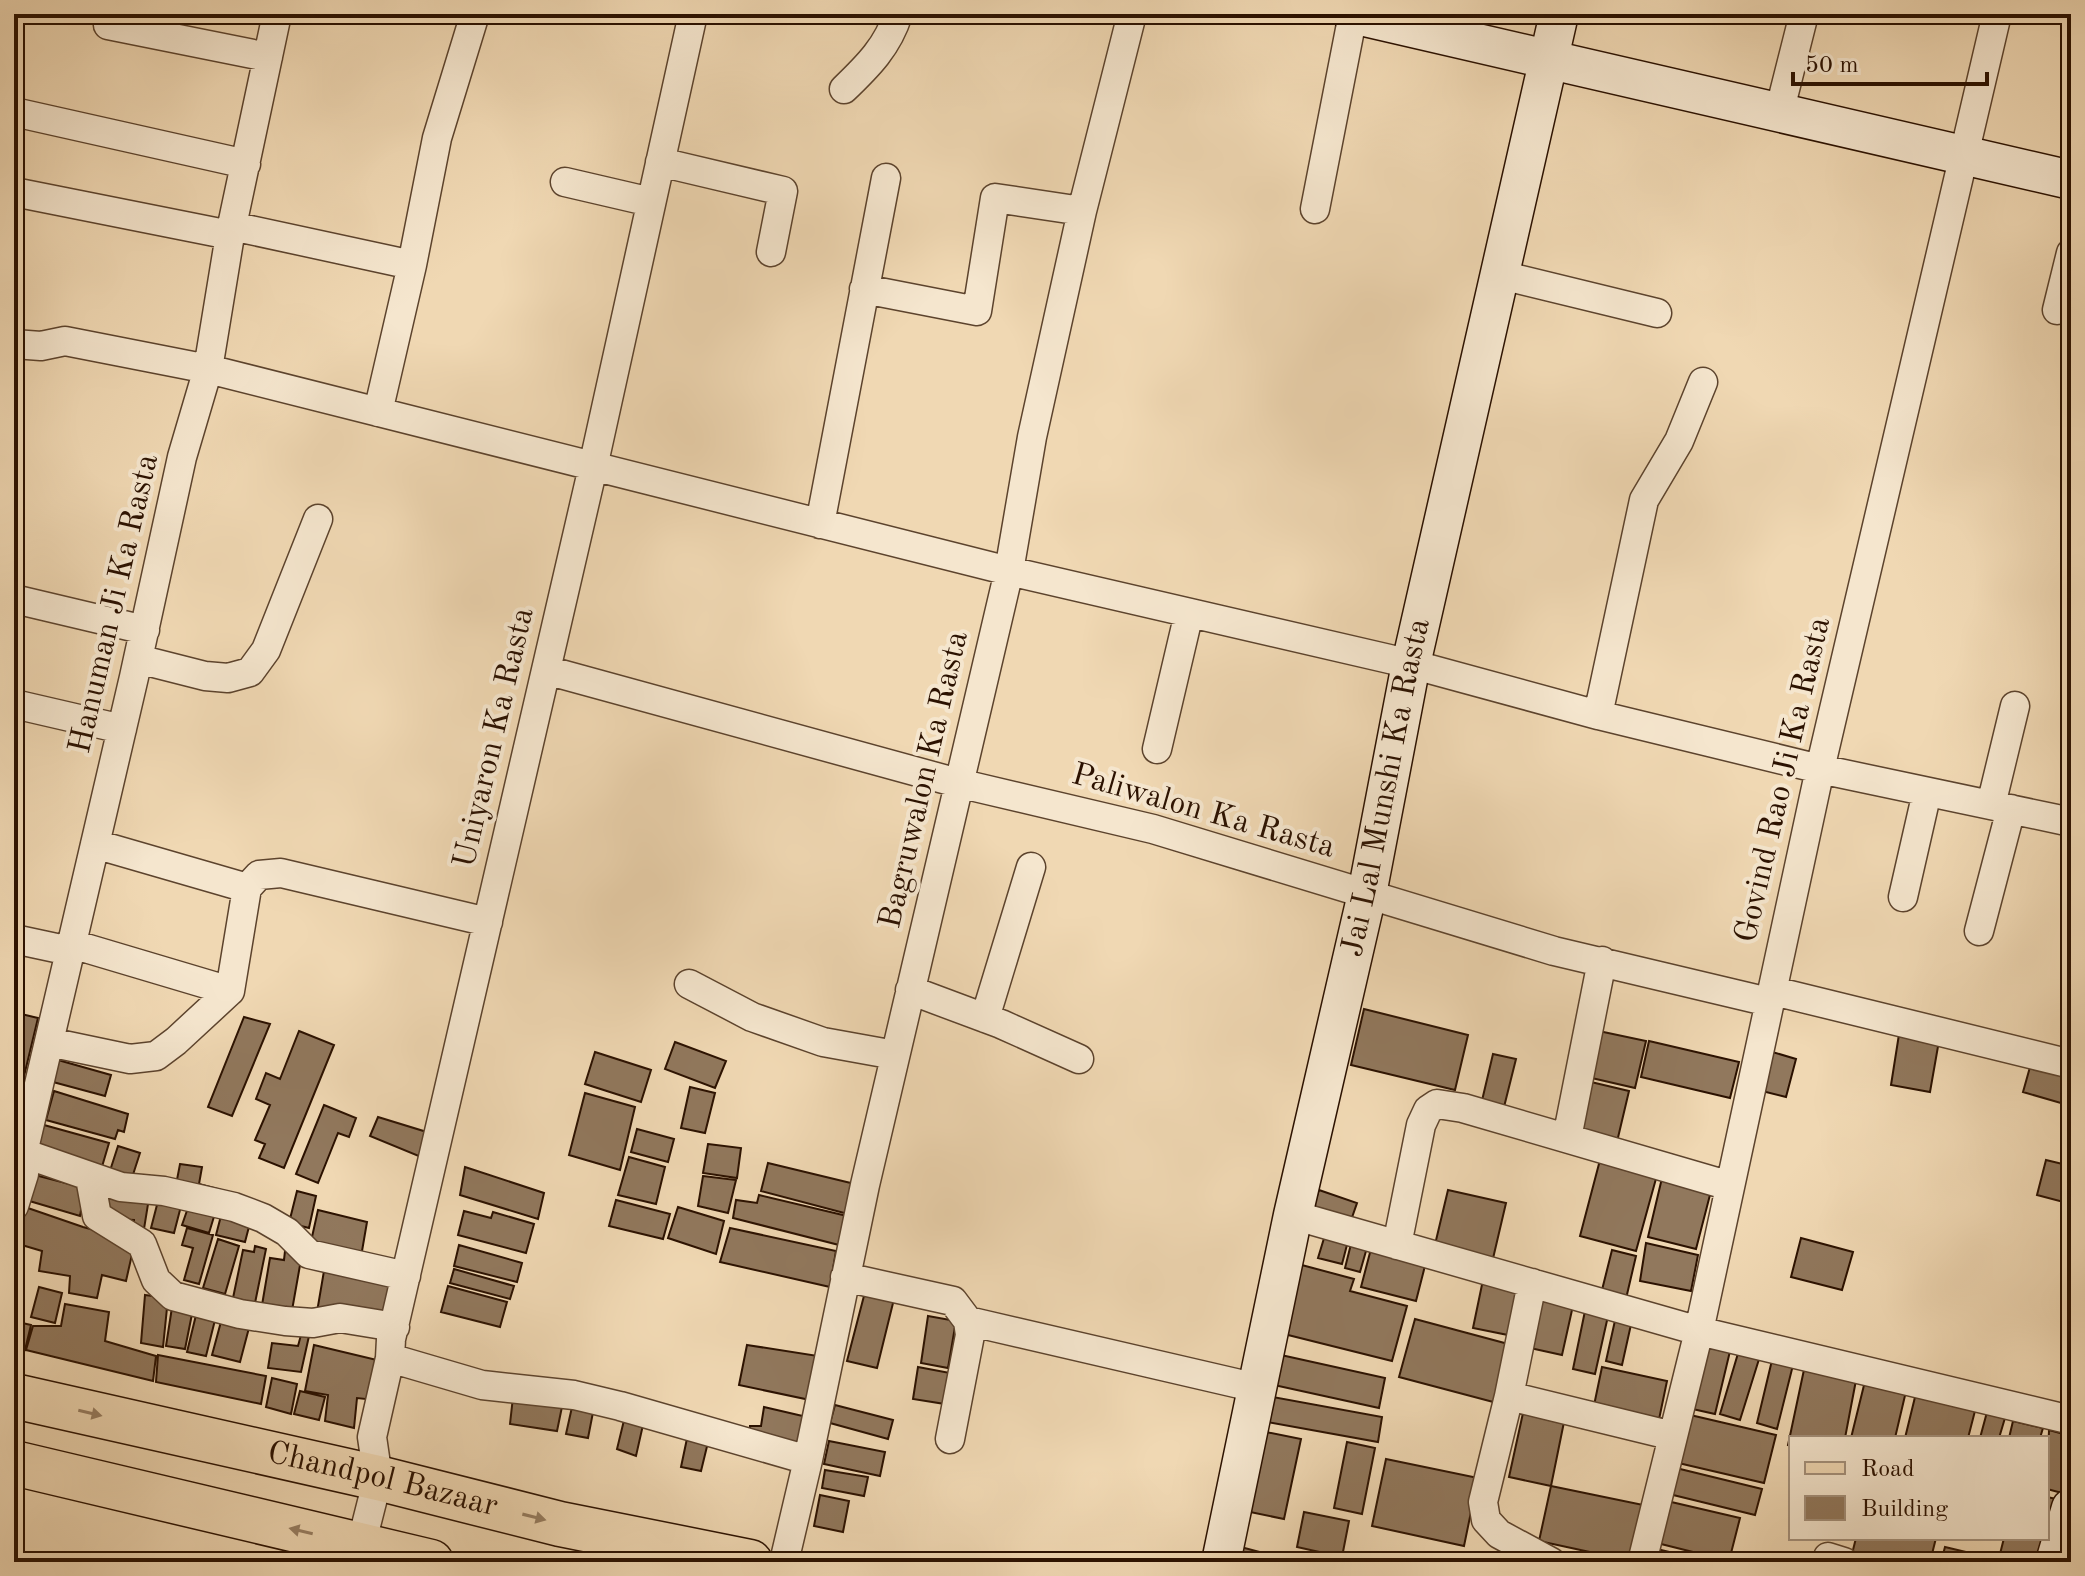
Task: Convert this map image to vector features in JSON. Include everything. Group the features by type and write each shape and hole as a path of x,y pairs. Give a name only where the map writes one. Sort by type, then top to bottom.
{"main road":[{"path":"1353,14 2071,180"},
{"name":"Jai Lal Munshi Ka Rasta","path":"1221,1562 1293,1215 1367,894 1411,664 1559,14"},
{"name":"Chandpol Bazaar","path":"14,1396 378,1478 560,1524 750,1562"},
{"name":"Chandpol Bazaar","path":"14,1463 359,1554 431,1562"},
{"path":"2055,1562 2071,1508"}],"street":[{"name":"Hanuman Ji Ka Rasta","path":"14,1206 24,1174 23,1153 145,630 182,457 208,369 231,230 277,14"},
{"path":"378,412 437,138 475,14"},
{"name":"Uniyaron Ka Rasta","path":"378,1478 372,1437 395,1327 593,467 693,14"},
{"path":"844,89 891,36 898,14"},
{"name":"Bagruwalon Ka Rasta","path":"784,1562 895,1055 1009,571 1032,437 1082,211 1132,14"},
{"path":"1315,209 1353,14"},
{"path":"1779,113 1804,14"},
{"name":"Govind Rao Ji Ka Rasta","path":"1642,1562 1699,1331 1820,769 1997,14"},
{"path":"108,25 268,57"},
{"path":"14,112 246,164"},
{"path":"660,162 783,191 771,252"},
{"path":"820,524 886,178"},
{"path":"565,182 651,202"},
{"path":"14,192 412,265"},
{"path":"864,289 977,311 995,198 1082,211"},
{"path":"2057,310 2071,253"},
{"path":"1501,275 1657,313"},
{"path":"14,344 41,346 65,341 208,369 1009,571 1411,664 1598,715 1820,769 2071,822"},
{"path":"1598,715 1644,500 1679,441 1703,382"},
{"path":"138,659 205,676 228,678 250,672 266,650 318,519"},
{"path":"14,599 145,630"},
{"path":"1157,749 1189,613"},
{"name":"Paliwalon Ka Rasta","path":"546,670 958,783 1153,829 1554,951 1769,1002 1778,992 2071,1064"},
{"path":"14,704 122,729"},
{"path":"1979,931 2015,706"},
{"path":"1903,897 1927,792"},
{"path":"95,844 247,888"},
{"path":"985,1018 1031,867"},
{"path":"49,1042 130,1059 156,1056 230,991 247,888 259,875 281,873 488,922"},
{"path":"14,939 71,948 230,991"},
{"path":"1567,1138 1602,961"},
{"path":"689,984 752,1017 823,1042 895,1055"},
{"path":"910,990 985,1018 1079,1059"},
{"path":"1397,1245 1421,1125 1428,1110 1437,1104 1463,1108 1730,1186"},
{"path":"23,1153 121,1187 164,1191 234,1207 263,1218 287,1232 309,1254 406,1276"},
{"path":"90,1178 97,1216 142,1244 156,1280 173,1296 240,1314 285,1321 313,1323 340,1318 395,1327"},
{"path":"1293,1215 1699,1331 2071,1420"},
{"path":"845,1277 953,1301 968,1321 970,1335 950,1439"},
{"path":"1532,1283 1483,1502 1486,1520 1499,1534 1551,1562"},
{"path":"968,1321 1257,1388"},
{"path":"390,1358 482,1385 574,1395 620,1406 808,1460"},
{"path":"1509,1396 1673,1436"},
{"path":"359,1554 378,1478"}],"building":[{"path":"1364,1009 1468,1035 1455,1090 1351,1065"},
{"path":"17,1013 38,1018 19,1097 14,1096 14,1017"},
{"path":"244,1017 270,1024 232,1116 208,1107"},
{"path":"1900,1028 1940,1035 1930,1092 1891,1085"},
{"path":"1594,1030 1646,1041 1635,1088 1583,1076"},
{"path":"299,1031 334,1045 284,1168 259,1158 265,1144 255,1140 270,1105 256,1099 266,1073 280,1079"},
{"path":"1649,1041 1739,1062 1730,1098 1641,1077"},
{"path":"675,1042 726,1061 715,1088 665,1069"},
{"path":"1769,1051 1796,1059 1786,1097 1758,1090"},
{"path":"595,1052 651,1070 641,1102 585,1084"},
{"path":"1493,1054 1516,1059 1502,1115 1480,1109"},
{"path":"58,1060 111,1075 105,1096 53,1082"},
{"path":"2032,1060 2071,1070 2071,1106 2023,1092"},
{"path":"1591,1082 1629,1091 1616,1146 1578,1137"},
{"path":"690,1087 715,1093 705,1133 681,1128"},
{"path":"54,1091 128,1114 124,1132 118,1130 115,1139 46,1120"},
{"path":"585,1093 635,1107 620,1170 569,1155"},
{"path":"324,1105 356,1118 349,1137 338,1133 318,1183 296,1174"},
{"path":"378,1117 430,1133 421,1157 370,1136"},
{"path":"44,1125 109,1143 101,1170 36,1153"},
{"path":"637,1129 674,1139 668,1162 631,1152"},
{"path":"708,1144 741,1148 737,1178 703,1173"},
{"path":"118,1146 140,1153 129,1187 107,1180"},
{"path":"629,1157 665,1167 656,1204 618,1195"},
{"path":"1600,1160 1657,1175 1636,1251 1580,1236"},
{"path":"2046,1160 2071,1166 2071,1204 2037,1195"},
{"path":"768,1163 855,1184 848,1214 761,1191"},
{"path":"180,1164 202,1167 199,1184 225,1191 176,1185"},
{"path":"465,1167 544,1193 538,1219 460,1195"},
{"path":"31,1174 85,1188 80,1216 26,1200"},
{"path":"703,1176 736,1180 728,1213 698,1206"},
{"path":"1662,1178 1711,1191 1696,1249 1648,1237"},
{"path":"1319,1190 1357,1203 1349,1226 1311,1213"},
{"path":"1448,1190 1506,1203 1491,1267 1433,1253"},
{"path":"297,1191 316,1196 309,1228 289,1223"},
{"path":"101,1194 149,1198 144,1229 134,1226 134,1220 114,1219"},
{"path":"759,1195 847,1216 839,1245 733,1218 736,1200 757,1203"},
{"path":"616,1200 670,1214 663,1239 609,1226"},
{"path":"158,1201 181,1206 174,1233 151,1228"},
{"path":"190,1202 216,1210 209,1233 182,1225"},
{"path":"22,1206 135,1241 126,1281 102,1275 97,1298 69,1293 70,1276 39,1271 42,1251 15,1243"},
{"path":"678,1207 724,1221 716,1254 668,1238"},
{"path":"318,1210 367,1222 361,1257 310,1246"},
{"path":"464,1211 491,1218 493,1212 534,1224 526,1253 458,1235"},
{"path":"222,1212 251,1219 245,1242 216,1235"},
{"path":"187,1228 213,1235 199,1284 184,1280 193,1248 182,1245"},
{"path":"730,1228 836,1251 830,1287 720,1262"},
{"path":"1325,1235 1348,1241 1342,1264 1318,1258"},
{"path":"1801,1238 1853,1252 1842,1290 1791,1277"},
{"path":"218,1239 239,1246 225,1294 203,1288"},
{"path":"1352,1240 1368,1244 1360,1272 1345,1268"},
{"path":"1646,1243 1698,1255 1691,1291 1640,1281"},
{"path":"459,1245 522,1263 517,1282 454,1266"},
{"path":"1372,1245 1427,1258 1416,1301 1361,1287"},
{"path":"255,1246 266,1249 255,1303 233,1298 243,1250 254,1252"},
{"path":"1612,1250 1636,1256 1625,1303 1600,1298"},
{"path":"285,1251 302,1254 291,1316 261,1311 270,1258 284,1260"},
{"path":"1298,1264 1354,1279 1350,1291 1407,1306 1392,1361 1280,1333"},
{"path":"325,1265 396,1277 388,1323 317,1312"},
{"path":"454,1269 514,1286 510,1299 450,1283"},
{"path":"1484,1275 1519,1282 1508,1335 1473,1328"},
{"path":"448,1286 507,1302 500,1327 441,1312"},
{"path":"39,1287 62,1293 55,1323 31,1317"},
{"path":"865,1292 894,1299 877,1368 847,1361"},
{"path":"145,1295 168,1298 163,1347 141,1343"},
{"path":"1542,1295 1574,1301 1562,1355 1530,1348"},
{"path":"173,1301 194,1304 185,1349 166,1346"},
{"path":"65,1304 109,1312 105,1341 156,1356 153,1381 26,1350 33,1326 61,1326"},
{"path":"1585,1311 1608,1316 1595,1374 1573,1369"},
{"path":"196,1315 215,1320 206,1356 187,1352"},
{"path":"928,1316 956,1321 948,1368 921,1363"},
{"path":"1616,1316 1632,1320 1622,1365 1606,1361"},
{"path":"222,1318 250,1324 240,1362 212,1355"},
{"path":"1415,1319 1512,1345 1497,1403 1399,1377"},
{"path":"14,1321 31,1325 25,1350 14,1348"},
{"path":"301,1335 309,1336 301,1372 268,1368 272,1343 298,1346"},
{"path":"1705,1341 1731,1347 1715,1414 1688,1408"},
{"path":"314,1345 381,1361 375,1400 357,1398 354,1428 325,1421 328,1395 305,1391"},
{"path":"747,1345 818,1356 810,1400 739,1385"},
{"path":"1739,1350 1760,1356 1740,1420 1720,1414"},
{"path":"158,1355 266,1376 261,1404 156,1382"},
{"path":"1281,1355 1385,1378 1379,1408 1274,1385"},
{"path":"1773,1356 1794,1361 1777,1429 1757,1423"},
{"path":"1805,1365 1857,1375 1845,1436 1790,1436"},
{"path":"918,1367 950,1373 945,1404 913,1399"},
{"path":"1602,1367 1667,1381 1657,1429 1592,1415"},
{"path":"1866,1377 1907,1387 1895,1436 1851,1436"},
{"path":"272,1378 297,1384 291,1414 266,1407"},
{"path":"300,1391 325,1397 319,1420 294,1414"},
{"path":"1916,1393 1976,1407 1969,1436 1905,1436"},
{"path":"1267,1396 1382,1417 1378,1442 1262,1421"},
{"path":"513,1397 564,1397 557,1431 510,1424"},
{"path":"574,1398 595,1402 588,1438 566,1434"},
{"path":"835,1405 893,1420 888,1439 830,1423"},
{"path":"764,1407 807,1417 799,1454 749,1441 750,1426 761,1426"},
{"path":"626,1412 645,1416 636,1456 617,1449"},
{"path":"1987,1412 2005,1418 2000,1436 1981,1436"},
{"path":"1523,1413 1564,1422 1551,1486 1509,1477"},
{"path":"1686,1414 1776,1435 1764,1483 1674,1462"},
{"path":"2013,1421 2043,1428 2041,1436 2009,1436"},
{"path":"689,1429 710,1434 701,1471 681,1467"},
{"path":"2049,1430 2071,1436 2071,1458 2062,1493 2049,1490"},
{"path":"1266,1432 1301,1439 1284,1519 1250,1512"},
{"path":"829,1441 885,1452 880,1476 824,1464"},
{"path":"1347,1442 1375,1448 1362,1514 1334,1508"},
{"path":"1386,1459 1478,1478 1464,1546 1372,1526"},
{"path":"1676,1468 1762,1489 1755,1515 1669,1494"},
{"path":"825,1470 868,1477 864,1496 822,1488"},
{"path":"1551,1486 1648,1506 1636,1562 1539,1541"},
{"path":"820,1495 849,1501 843,1532 814,1526"},
{"path":"2049,1497 2061,1500 2046,1562 1998,1562 2004,1540 2049,1540"},
{"path":"1667,1501 1740,1518 1729,1561 1657,1543"},
{"path":"1304,1512 1349,1521 1342,1557 1297,1547"},
{"path":"1856,1540 1936,1540 1930,1562 1884,1562 1852,1554"},
{"path":"1237,1546 1279,1557 1277,1562 1233,1562"},
{"path":"1945,1547 1987,1557 1986,1562 1941,1562"},
{"path":"1657,1549 1710,1562 1654,1562"}]}
